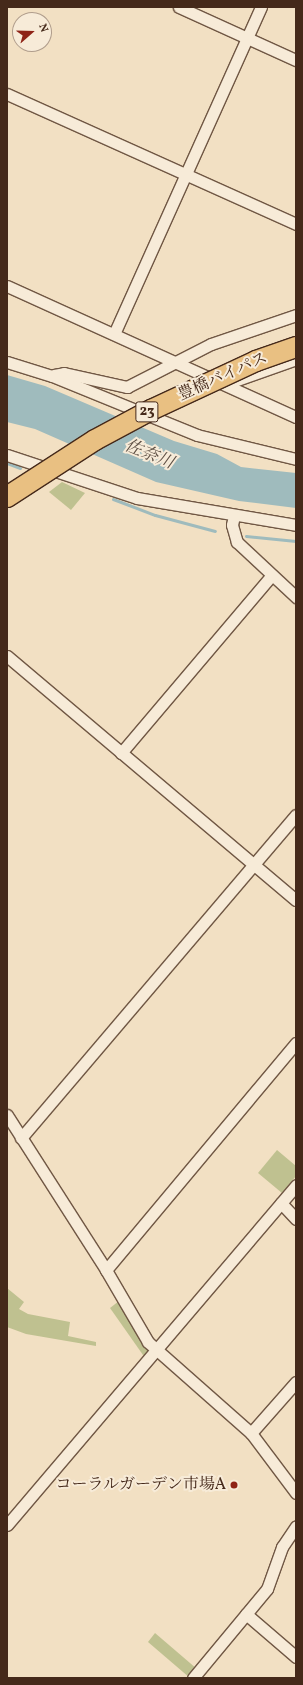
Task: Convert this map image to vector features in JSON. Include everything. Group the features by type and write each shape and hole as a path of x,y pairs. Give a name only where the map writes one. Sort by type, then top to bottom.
{"highway":[{"name":"豊橋バイパス","path":"7,489 91,434 148,404 254,356 296,341"},
{"name":"豊橋バイパス","path":"7,497 82,448 151,410 256,362 296,347"}],"street":[{"path":"179,7 296,60"},
{"path":"114,334 261,7"},
{"path":"7,94 296,224"},
{"path":"7,286 296,417"},
{"path":"52,376 64,373 127,387 211,344 296,315"},
{"path":"224,384 296,359"},
{"path":"7,362 52,376 197,435 296,459"},
{"path":"7,455 137,498 234,516 296,525"},
{"path":"7,508 58,472"},
{"path":"234,516 232,525 237,542 271,576 296,597"},
{"path":"121,753 271,576"},
{"path":"7,656 296,900"},
{"path":"21,1138 296,815"},
{"path":"106,1270 296,1043"},
{"path":"7,1115 106,1270 155,1351 251,1433 296,1493"},
{"path":"7,1525 296,1185"},
{"path":"281,1203 296,1219"},
{"path":"251,1433 296,1382"},
{"path":"193,1678 267,1589 282,1547 296,1526"},
{"path":"246,1614 296,1658"}],"green space":[{"path":"62,482 85,493 71,510 49,492"},
{"path":"277,1150 296,1166 296,1176 282,1193 258,1173"},
{"path":"7,1288 24,1302 19,1309 28,1314 70,1322 68,1336 96,1342 96,1346 26,1334 7,1327"},
{"path":"119,1301 152,1352 148,1356 143,1355 110,1308"},
{"path":"155,1633 197,1669 190,1678 148,1642"}],"water":[{"name":"佐奈川","path":"7,375 45,386 174,441 217,454 241,467 296,473 296,508 239,501 156,482 35,429 7,422"}],"waterway":[{"path":"7,463 20,468"},
{"path":"113,499 155,515 215,531"},
{"path":"246,536 296,541"}],"place":[{"name":"コーラルガーデン市場A","path":"234,1485"}]}
